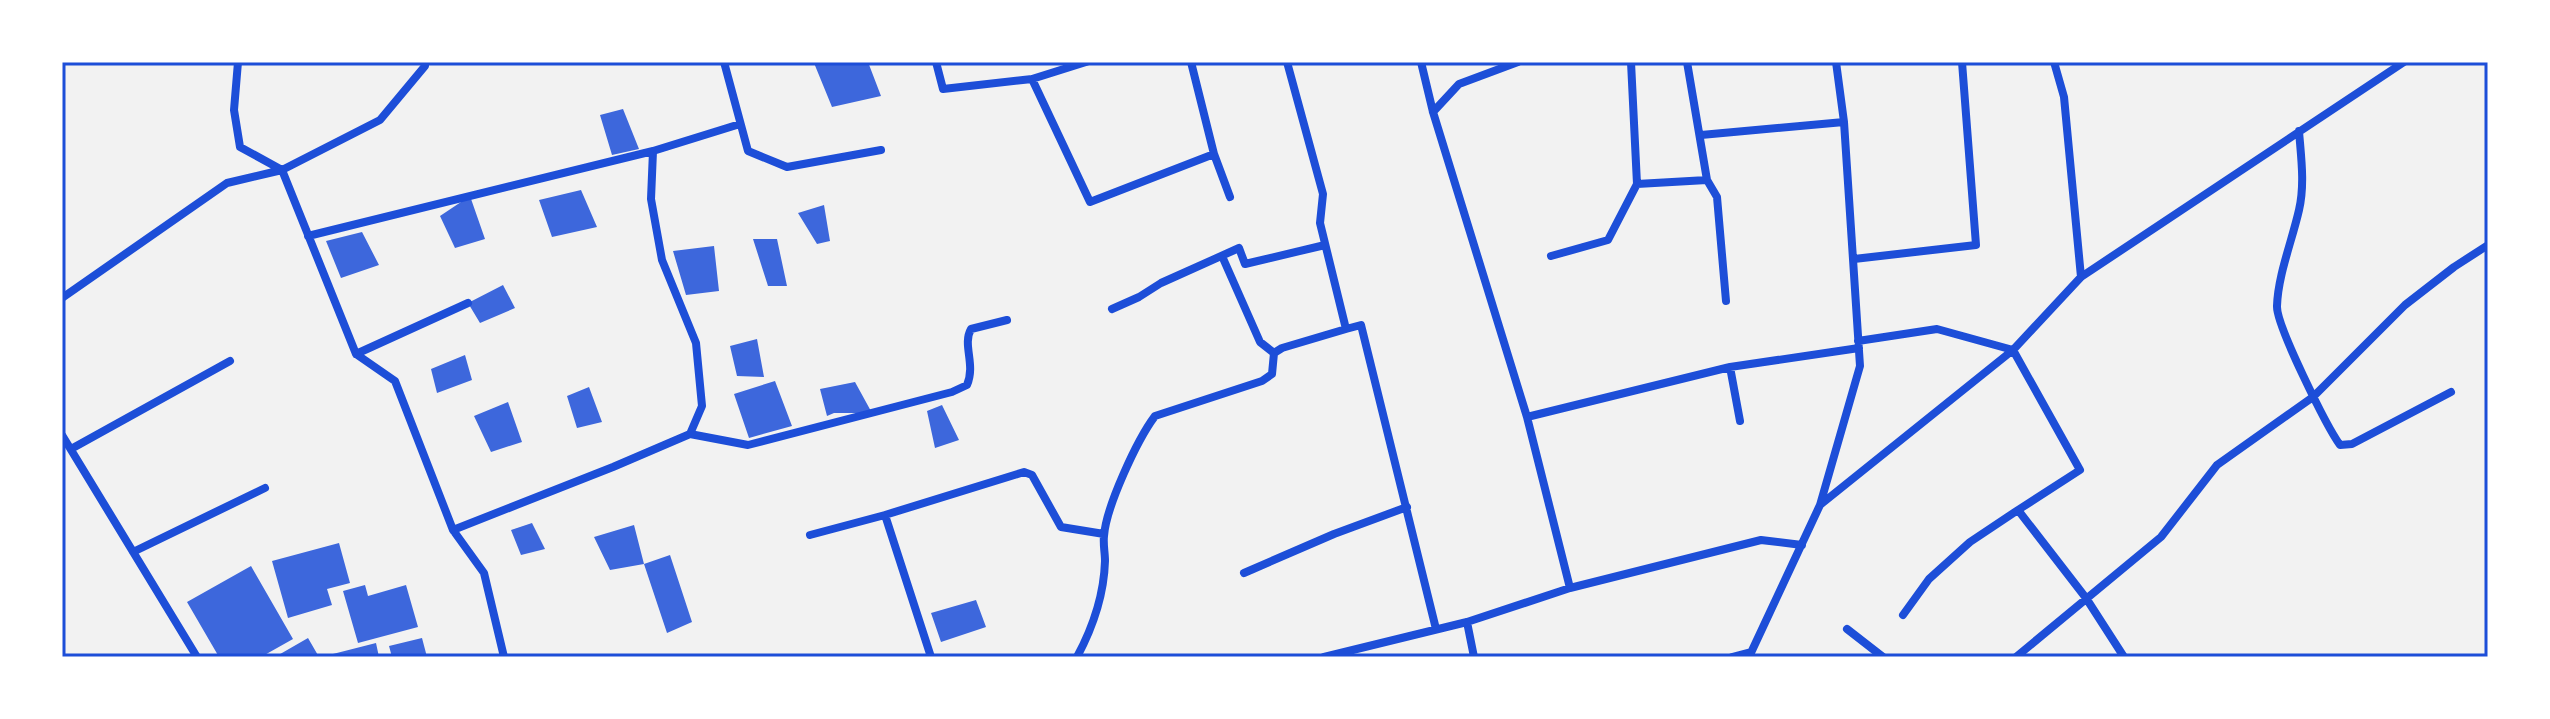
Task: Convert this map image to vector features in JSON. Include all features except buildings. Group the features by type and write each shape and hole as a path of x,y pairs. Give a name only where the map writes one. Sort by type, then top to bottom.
{"street":[{"path":"238,62 234,110 240,147 282,170 356,354 395,381 453,530 484,573 504,657"},
{"path":"62,298 227,183 282,170 380,120 425,66 425,62"},
{"path":"724,62 748,151 787,167 881,150"},
{"path":"936,62 943,89 1032,79 1086,62"},
{"path":"1191,62 1214,154 1230,197"},
{"path":"1287,62 1323,194 1320,223 1346,329"},
{"path":"1421,62 1433,112 1527,417 1570,588"},
{"path":"1433,112 1459,84 1518,62"},
{"path":"1551,256 1608,240 1637,184 1631,62"},
{"path":"1687,62 1707,180 1717,197 1726,301"},
{"path":"1732,657 1750,655 1820,505 1860,366 1844,122 1836,62"},
{"path":"1854,259 1976,245 1962,62"},
{"path":"2054,62 2064,97 2081,277"},
{"path":"1820,505 2013,350 2081,277 2404,62"},
{"path":"1032,79 1090,202 1214,154"},
{"path":"1701,135 1844,122"},
{"path":"308,236 653,151 740,124"},
{"path":"2299,131 2303,179 2300,207 2276,309 2313,397 2340,445 2352,444 2451,392"},
{"path":"653,151 651,199 662,260 696,343 702,406 690,434"},
{"path":"1637,184 1707,180"},
{"path":"1112,309 1239,248 1245,264 1325,245"},
{"path":"2016,657 2161,537 2217,465 2313,397 2405,305 2488,245"},
{"path":"1222,256 1260,342 1274,353"},
{"path":"356,354 468,303"},
{"path":"453,530 690,434 748,445 952,392 967,385 972,373 967,335 971,329 1007,320"},
{"path":"1274,353 1361,325 1436,629"},
{"path":"1527,417 1730,367 1937,329 2013,350 2080,470 1970,542 1929,579 1903,615"},
{"path":"1077,657 1086,641 1101,591 1105,563 1104,534 1121,478 1155,416 1262,381 1272,374 1274,353"},
{"path":"71,449 230,361"},
{"path":"1730,367 1740,421"},
{"path":"62,435 197,657"},
{"path":"810,535 1027,472 1032,475 1061,527 1104,534"},
{"path":"133,552 265,488"},
{"path":"1244,573 1407,507"},
{"path":"2018,510 2086,598 2124,657"},
{"path":"885,515 931,657"},
{"path":"1324,657 1467,622 1570,588 1761,540 1802,545"},
{"path":"1467,622 1474,657"},
{"path":"1847,629 1883,657"}]}
